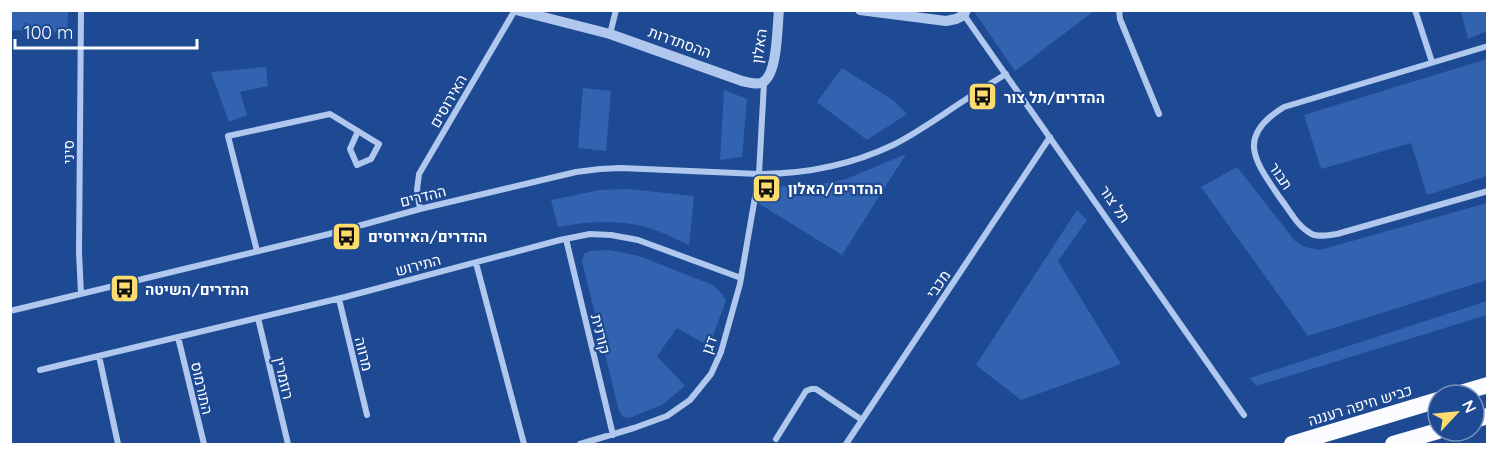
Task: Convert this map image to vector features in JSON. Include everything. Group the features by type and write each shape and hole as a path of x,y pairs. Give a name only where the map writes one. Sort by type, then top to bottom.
{"highway":[{"name":"כביש חיפה רעננה","path":"1292,444 1426,404"},
{"path":"1394,444 1426,435"}],"street":[{"name":"סיני","path":"81,10 79,252 81,294"},
{"name":"ההסתדרות","path":"515,10 610,34 742,81 764,83"},
{"name":"האירוסים","path":"420,209 417,190 419,174 515,10"},
{"path":"610,34 615,10"},
{"name":"האלון","path":"764,83 769,77 775,56 778,10"},
{"path":"860,10 946,21 956,19 965,13"},
{"path":"1119,10 1120,20 1159,114"},
{"path":"1415,10 1432,62"},
{"name":"תל צור","path":"965,13 1244,415"},
{"name":"תבור","path":"1488,46 1284,107 1272,114 1261,125 1254,146 1254,156 1260,167 1295,219 1312,235 1337,234 1488,191"},
{"name":"ההדרים","path":"10,311 330,234 420,209 553,177 600,169 641,168 789,174 842,164 891,146 914,134 1006,74"},
{"path":"759,174 764,83"},
{"path":"257,250 228,136 330,114 380,144 371,159 357,165 350,149 358,131"},
{"name":"מכבי","path":"846,444 1050,137"},
{"name":"דגן","path":"580,444 667,416 690,400 711,374 721,352 741,278 759,174"},
{"name":"התירוש","path":"40,370 339,299 590,234 638,240 741,278"},
{"name":"קורנית","path":"566,239 613,435"},
{"path":"476,263 524,444"},
{"name":"מרווה","path":"339,299 367,415"},
{"name":"רוזמרין","path":"258,318 288,444"},
{"name":"התורמוס","path":"178,337 204,444"},
{"path":"99,356 118,444"},
{"path":"776,439 806,391 811,388 816,389 862,420"}],"shaded area":[{"path":"11,10 68,11 67,33 11,30"},
{"path":"976,10 1094,11 1015,71 975,13"},
{"path":"1461,11 1487,11 1487,31 1468,39"},
{"path":"1487,59 1487,176 1427,195 1411,143 1321,169 1304,115"},
{"path":"266,67 268,86 240,92 247,115 229,122 211,72"},
{"path":"842,68 893,100 907,114 867,140 817,102"},
{"path":"583,88 611,91 606,151 578,148"},
{"path":"724,90 747,99 742,157 720,160"},
{"path":"906,154 842,255 758,203 763,187 816,185 846,179"},
{"path":"1237,167 1295,241 1305,247 1320,250 1487,203 1487,280 1308,336 1201,187"},
{"path":"628,189 694,196 689,245 655,230 631,224 595,222 558,227 551,200 600,190"},
{"path":"1077,210 1087,220 1058,261 1121,364 1021,400 976,365"},
{"path":"610,250 639,256 713,285 726,301 709,346 677,328 657,356 685,386 662,405 629,418 623,417 619,411 582,261 584,254 590,251"},
{"path":"1487,301 1487,315 1256,386 1250,378"}],"place":[{"name":"ההדרים/תל צור","path":"983,97"},
{"name":"ההדרים/האלון","path":"767,188"},
{"name":"ההדרים/האירוסים","path":"347,236"},
{"name":"ההדרים/השיטה","path":"124,289"}]}
